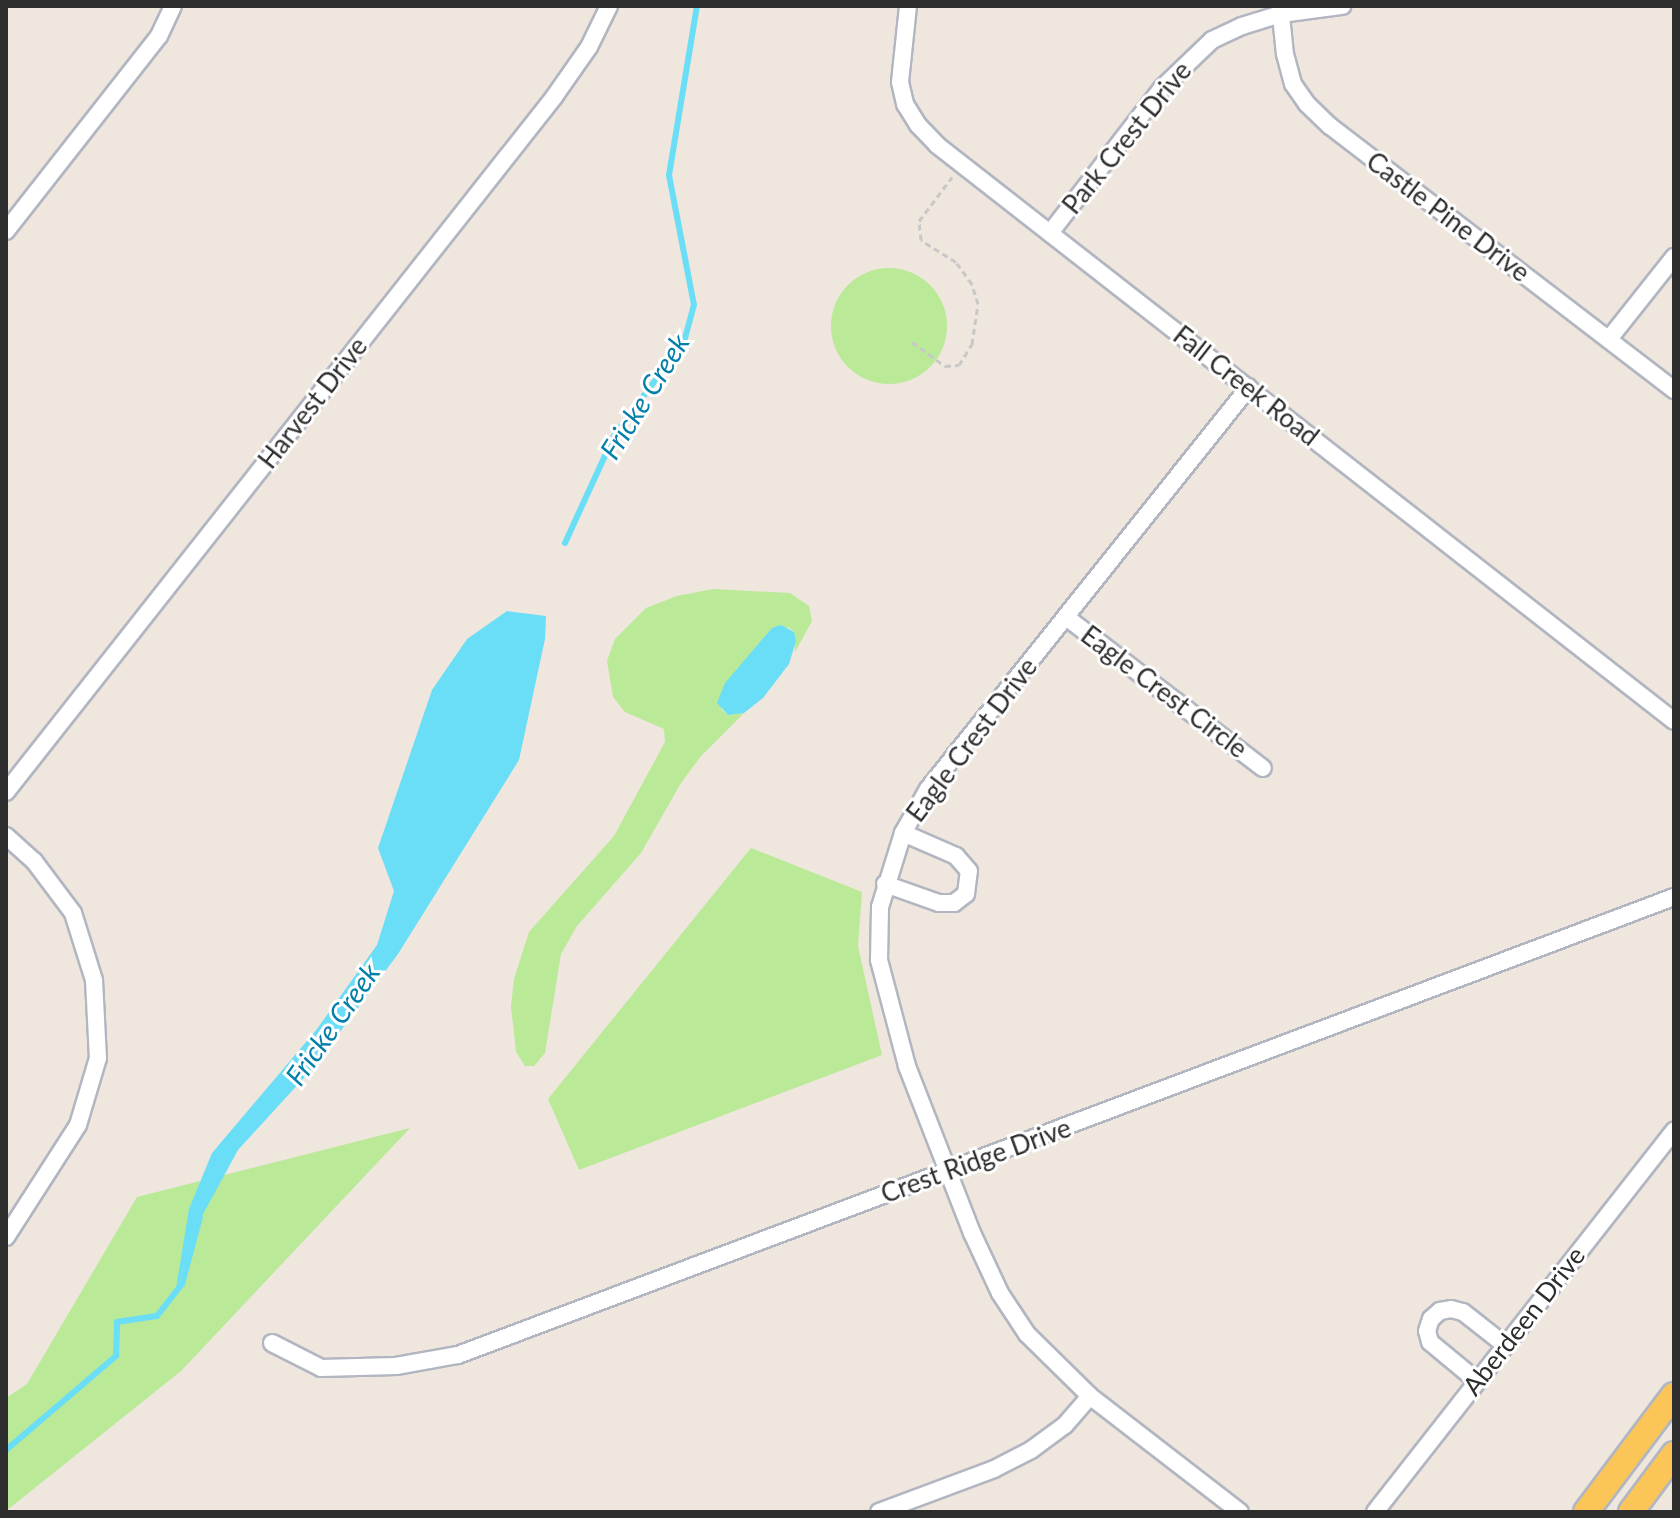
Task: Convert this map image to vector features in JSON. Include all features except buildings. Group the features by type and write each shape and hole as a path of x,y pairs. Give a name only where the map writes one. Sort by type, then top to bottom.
{"main road":[{"path":"1586,1512 1674,1395"},
{"path":"1631,1512 1674,1454"}],"street":[{"path":"6,231 159,36 173,6"},
{"name":"Harvest Drive","path":"6,792 554,97 589,47 609,6"},
{"name":"Fall Creek Road","path":"908,6 900,82 905,104 918,125 963,165 1674,721"},
{"name":"Park Crest Drive","path":"1050,233 1186,62 1212,40 1281,10 1342,6"},
{"name":"Castle Pine Drive","path":"1281,10 1285,54 1293,84 1307,104 1674,390"},
{"path":"1609,339 1674,257"},
{"name":"Eagle Crest Drive","path":"1240,1512 1090,1396 1027,1334 1000,1293 948,1173 907,1066 879,960 880,907 885,884 903,833 928,789 1249,387"},
{"name":"Eagle Crest Circle","path":"1066,617 1263,768"},
{"path":"885,884 939,903 954,903 966,894 969,871 956,856 903,833"},
{"path":"6,836 34,861 73,913 94,980 98,1058 78,1125 6,1237"},
{"name":"Crest Ridge Drive","path":"272,1343 321,1368 396,1366 458,1355 1674,897"},
{"name":"Aberdeen Drive","path":"1375,1512 1674,1130"},
{"path":"1477,1381 1430,1342 1427,1331 1431,1319 1440,1311 1451,1309 1463,1312 1505,1345"},
{"path":"879,1512 994,1469 1031,1450 1065,1425 1090,1396"}],"path":[{"path":"912,342 945,366 959,365 972,344 978,304 972,284 956,262 921,240 919,221 963,165"}],"green space":[{"path":"889,268 911,272 930,285 943,304 947,326 943,348 930,367 911,380 889,384 867,380 848,367 835,348 831,326 835,304 848,285 867,272"},
{"path":"713,589 790,593 809,606 812,621 795,652 794,632 788,627 721,709 728,715 744,713 701,756 681,783 641,853 577,926 561,954 545,1053 534,1066 525,1066 516,1052 511,1006 514,979 529,932 614,836 665,742 664,729 625,712 613,697 607,661 615,639 646,608 677,596"},
{"path":"751,848 862,892 858,946 882,1055 579,1170 548,1099"},
{"path":"410,1128 181,1371 6,1511 6,1398 27,1384 137,1197"}],"water":[{"path":"507,611 546,616 545,639 519,760 398,954 313,1068 238,1150 196,1227 175,1295 189,1209 212,1153 317,1029 377,945 394,891 378,848 432,690 467,639"},
{"path":"781,625 794,632 796,641 789,664 763,698 744,713 728,715 717,703 725,683 772,628"}],"waterway":[{"name":"Fricke Creek","path":"565,543 615,434 684,342 694,305 669,175 697,6"},
{"name":"Fricke Creek","path":"6,1450 116,1356 117,1322 157,1316 182,1284 200,1217"}]}
